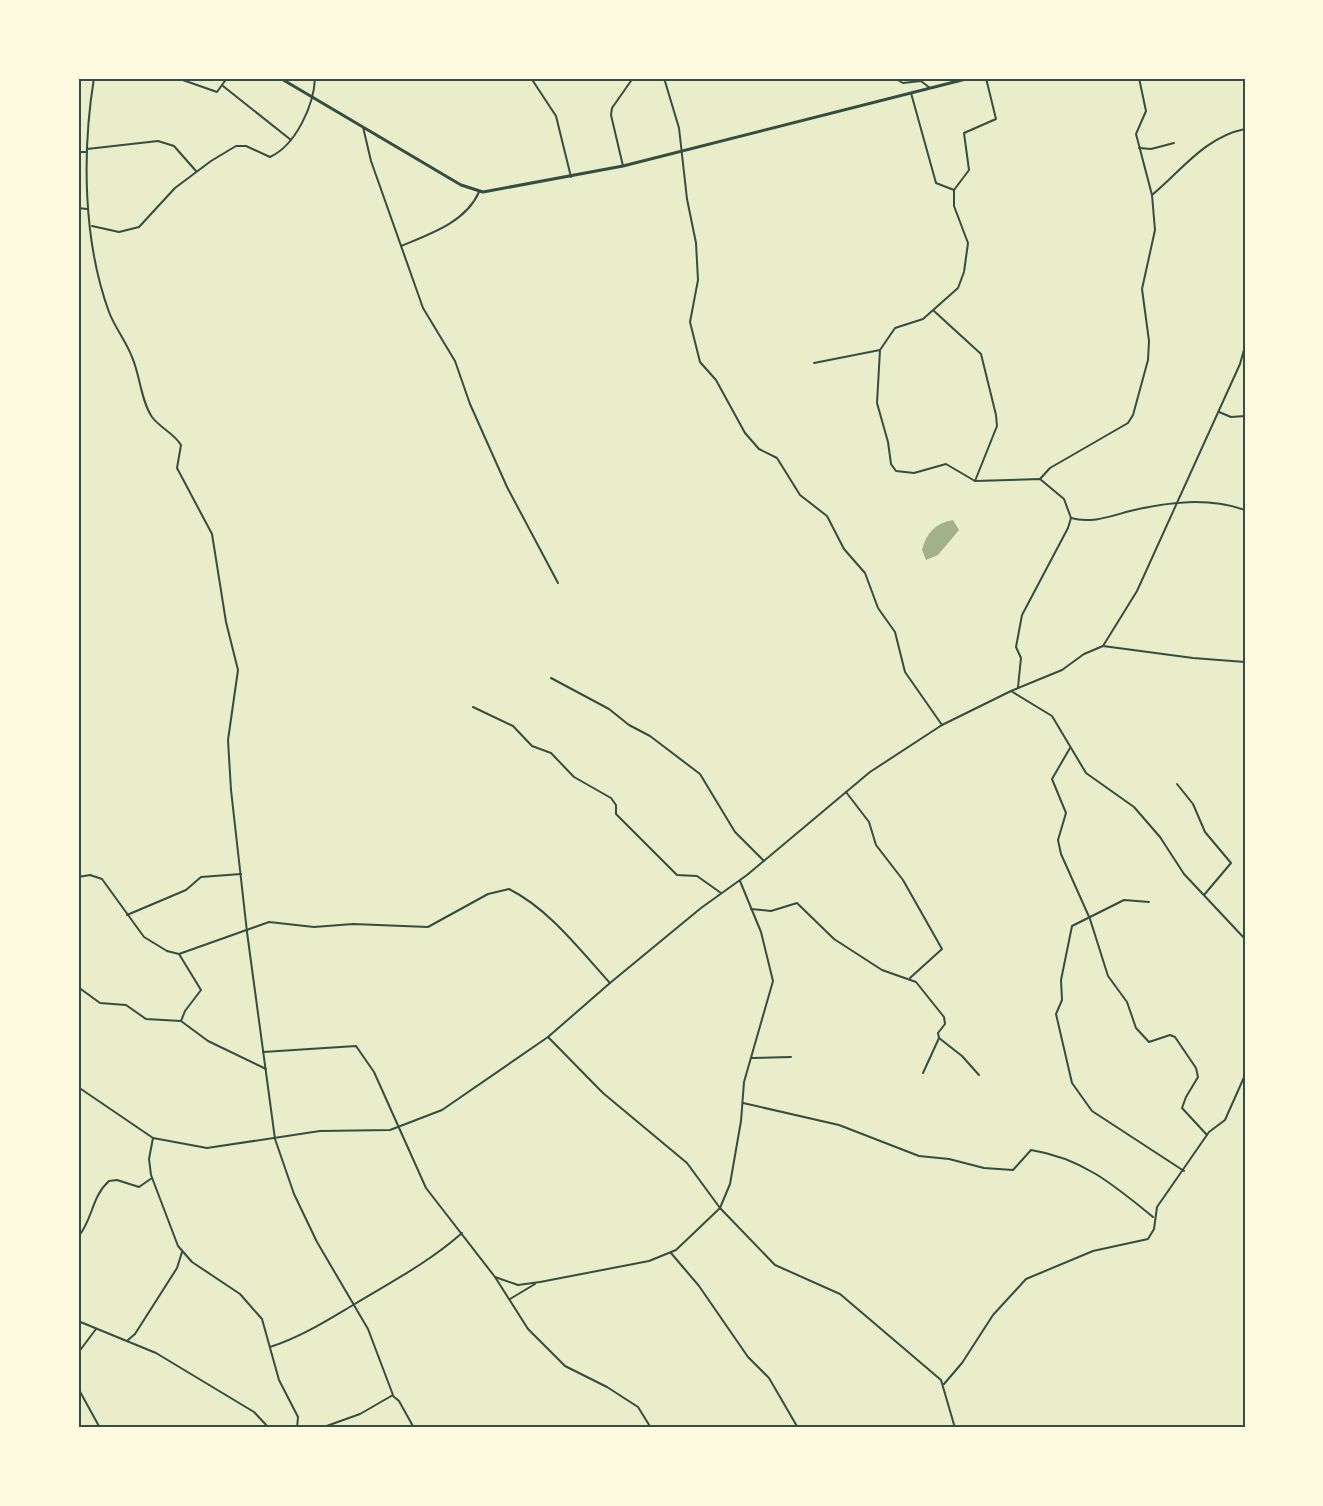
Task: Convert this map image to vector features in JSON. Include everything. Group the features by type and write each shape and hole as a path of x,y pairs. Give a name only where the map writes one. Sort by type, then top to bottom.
{"main road":[{"path":"283,79 460,185 478,192 623,166 970,78"}],"street":[{"path":"94,78 86,150 87,209 102,287 109,312 132,356 150,414 176,437 181,445 177,468 212,534 226,622 238,670 228,740 247,932 275,1139 287,1177 312,1233 368,1329 386,1369 393,1396 399,1401 414,1428"},
{"path":"177,78 214,92 220,91 227,78"},
{"path":"92,226 119,232 139,227 176,188 196,171 236,146 246,146 270,157 291,140 306,115 315,78"},
{"path":"531,78 556,116 571,177"},
{"path":"623,166 611,115 612,108 633,78"},
{"path":"664,78 680,128 687,199 698,256 697,293 690,328 700,362 716,380 745,433 759,449 777,458 800,495 827,516 844,549 866,573 878,608 896,632 905,672 942,725"},
{"path":"894,78 903,83 921,81 930,88"},
{"path":"986,78 996,119 964,133 969,170 954,190 954,206 968,243 958,288 921,321 895,328 880,350 877,403 892,469 914,473 946,464 975,481 1040,479 1064,499 1071,518 1068,528 1022,615 1016,647 1021,658 1018,687"},
{"path":"1040,479 1050,468 1128,423 1133,415 1148,360 1149,341 1142,289 1155,230 1152,195 1139,148 1137,129 1146,111 1139,78"},
{"path":"223,86 291,140"},
{"path":"911,93 936,183 954,190"},
{"path":"363,127 367,147 423,308 455,362 470,404 507,487 558,583"},
{"path":"1152,195 1204,147 1231,132 1245,129"},
{"path":"78,152 158,141 174,146 196,171"},
{"path":"1139,148 1151,148 1174,142"},
{"path":"401,246 462,216 473,204 478,192"},
{"path":"78,208 87,209"},
{"path":"934,311 981,354 996,415 997,426 975,481"},
{"path":"1103,646 1137,591 1219,412 1245,346"},
{"path":"814,363 880,350"},
{"path":"1219,412 1231,417 1245,416"},
{"path":"1071,518 1078,520 1105,518 1179,502 1216,502 1245,510"},
{"path":"78,1087 153,1138 177,1145 217,1149 320,1131 398,1129 442,1110 548,1037 610,983 764,861 870,772 942,725 1011,690 1062,670 1084,654 1103,646 1193,658 1245,662"},
{"path":"551,678 609,710 666,747 693,768 705,780 735,832 764,861"},
{"path":"1011,690 1052,716 1086,774 1141,814 1160,837 1177,865 1245,939"},
{"path":"473,707 513,726 532,746 555,756 574,777 611,798 616,805 616,814 676,875 696,876 721,893"},
{"path":"1070,748 1052,779 1066,813 1059,834 1059,846 1090,919 1108,976 1127,1002 1136,1028 1149,1042 1173,1035 1196,1068 1198,1077 1182,1108 1207,1135"},
{"path":"1178,784 1193,804 1205,832 1231,863 1204,895"},
{"path":"846,792 869,822 876,845 903,880 942,949 910,978"},
{"path":"78,877 90,874 102,879 144,936 167,951 179,954 247,932 261,925 277,922 314,927 353,924 428,927 488,894 509,889 523,896 565,934 610,983"},
{"path":"127,915 186,890 201,877 241,874"},
{"path":"495,1277 518,1285 540,1282 628,1266 671,1253 689,1241 720,1208 730,1184 743,1103 744,1082 773,981 761,932 740,880"},
{"path":"1149,902 1125,900 1090,919 1075,924 1070,931 1061,980 1062,1000 1056,1011 1072,1083 1092,1111 1184,1171"},
{"path":"751,909 771,911 797,903 834,939 882,970 910,978 924,989 944,1017 945,1024 938,1033 939,1038 923,1073"},
{"path":"179,954 201,990 185,1011 182,1021"},
{"path":"78,987 86,990 100,1004 126,1005 146,1019 182,1021 208,1041 266,1069"},
{"path":"548,1037 611,1100 687,1163 720,1208 775,1265 790,1274 840,1294 944,1384 955,1428"},
{"path":"939,1038 962,1056 979,1075"},
{"path":"263,1052 356,1046 374,1072 426,1188 495,1277 531,1333 561,1362 634,1404 644,1414 651,1428"},
{"path":"751,1059 790,1057"},
{"path":"944,1384 993,1316 1026,1279 1093,1251 1146,1241 1154,1229 1157,1207 1207,1135 1225,1120 1245,1075"},
{"path":"743,1103 839,1125 919,1156 949,1159 984,1168 1012,1170 1031,1150 1056,1154 1088,1169 1131,1197 1154,1217"},
{"path":"153,1138 148,1160 152,1178 182,1252 240,1294 256,1309 262,1319 279,1380 298,1417 297,1428"},
{"path":"78,1237 85,1227 96,1196 109,1181 117,1180 135,1187 152,1178"},
{"path":"270,1347 310,1331 425,1264 462,1233"},
{"path":"128,1340 142,1324 161,1290 177,1268 182,1252"},
{"path":"671,1253 699,1286 748,1357 769,1378 798,1428"},
{"path":"510,1299 540,1282"},
{"path":"78,1320 128,1340 254,1412 269,1428"},
{"path":"78,1353 96,1329"},
{"path":"78,1388 100,1428"},
{"path":"321,1428 344,1421 393,1396"}],"shaded area":[{"path":"953,520 959,530 938,555 926,560 922,550 929,534 937,526"}]}
